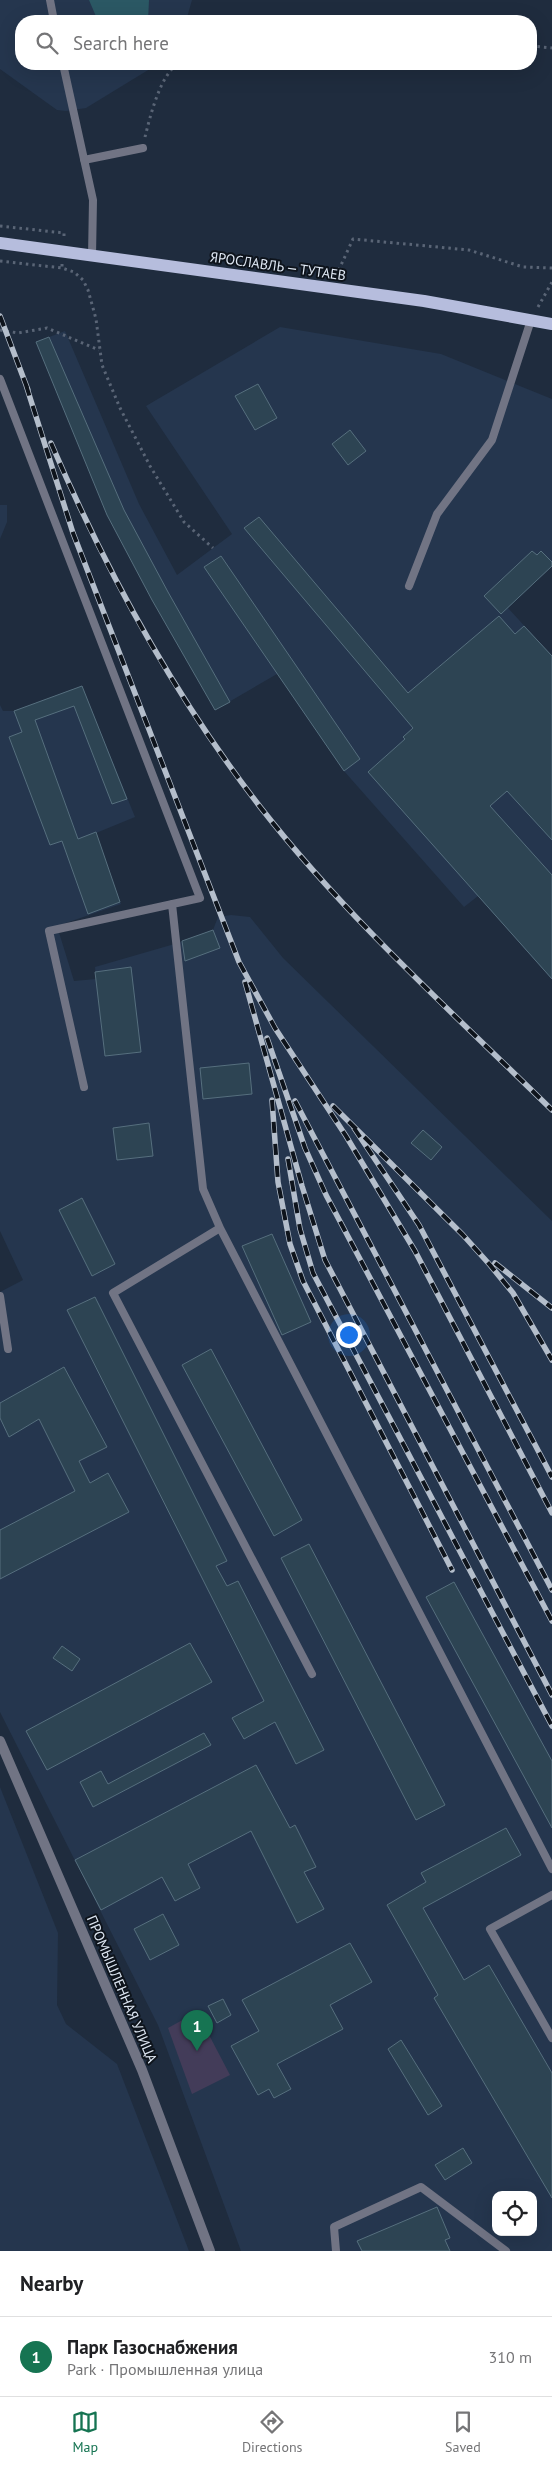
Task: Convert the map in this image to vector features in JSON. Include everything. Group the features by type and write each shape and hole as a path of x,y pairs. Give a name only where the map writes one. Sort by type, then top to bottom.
{"main road":[{"name":"ЯРОСЛАВЛЬ — ТУТАЕВ","path":"0,243 331,288 552,324"}],"street":[{"name":"ПРОМЫШЛЕННАЯ УЛИЦА","path":"0,1741 142,2070 210,2251"}],"lane":[{"path":"50,0 53,15"},
{"path":"64,70 93,200 92,256"},
{"path":"84,160 143,148"},
{"path":"409,586 437,514 492,440 531,320"},
{"path":"0,379 200,898 49,931 84,1087"},
{"path":"172,904 203,1189 220,1228 552,1869"},
{"path":"220,1228 113,1293 312,1674"},
{"path":"0,1296 8,1349"},
{"path":"552,1896 490,1929 552,2038"},
{"path":"336,2251 334,2227 421,2187 506,2251"}],"path":[{"path":"537,47 552,48"},
{"path":"143,148 153,106 171,70"},
{"path":"0,226 64,233 62,268"},
{"path":"331,288 353,239 469,250 523,267 552,268"},
{"path":"0,261 62,268 74,272 84,280 96,319 102,365 120,408 150,466 184,522 213,548"},
{"path":"531,320 552,282"},
{"path":"0,330 18,333 47,328 99,350"}],"shaded area":[{"path":"0,0 192,0 188,15 15,15 15,70 148,70 86,108 66,111 57,110 0,69"},
{"path":"89,0 149,0 148,15 95,15"},
{"path":"280,327 441,354 552,399 552,566 508,608 552,656 552,979 478,896 464,907 344,771 277,674 215,710 36,342 65,331 139,504 177,575 232,534 146,406"},
{"path":"0,505 7,505 7,522 0,539"},
{"path":"82,686 135,817 96,833 121,904 57,926 74,981 96,979 95,967 178,943 213,930 218,917 231,915 250,917 283,958 552,1221 552,2251 241,2251 158,2025 0,1712 0,1292 23,1280 0,1231 0,705 3,711 14,711"},
{"path":"0,1787 58,1933 57,2005 66,2024 117,2064 189,2251 0,2251"},
{"path":"197,2012 230,2075 192,2094 168,2028"}],"building":[{"path":"49,337 124,510 230,702 215,710 152,600 107,515 36,342"},
{"path":"258,384 277,418 255,430 235,396"},
{"path":"350,430 366,451 348,465 332,444"},
{"path":"259,517 408,693 499,616 515,634 524,626 552,656 552,840 507,791 490,806 552,875 552,979 368,772 405,739 403,737 413,728 244,528"},
{"path":"532,551 537,555 541,551 552,562 552,566 501,614 484,596"},
{"path":"221,556 360,759 344,771 204,567"},
{"path":"82,686 127,799 112,804 74,706 35,720 78,839 96,832 120,902 88,914 62,841 50,845 9,737 22,732 14,711"},
{"path":"213,930 220,948 185,961 182,941"},
{"path":"131,967 141,1052 105,1056 95,972"},
{"path":"249,1063 252,1094 203,1099 200,1068"},
{"path":"149,1123 153,1156 117,1160 113,1128"},
{"path":"423,1130 442,1147 431,1160 411,1143"},
{"path":"82,1198 115,1264 92,1276 59,1210"},
{"path":"272,1234 311,1322 282,1335 242,1246"},
{"path":"95,1297 227,1561 216,1566 227,1586 238,1581 324,1750 296,1764 275,1722 244,1739 232,1718 264,1701 67,1310"},
{"path":"211,1349 302,1520 274,1536 182,1365"},
{"path":"64,1367 107,1447 79,1461 90,1483 108,1473 129,1512 0,1579 0,1530 75,1491 39,1419 9,1437 0,1418 0,1403"},
{"path":"309,1544 445,1805 416,1820 281,1558"},
{"path":"454,1582 552,1761 552,1828 426,1597"},
{"path":"190,1643 212,1682 47,1770 26,1731"},
{"path":"62,1646 80,1659 72,1671 53,1658"},
{"path":"204,1733 211,1745 93,1807 80,1782 101,1771 108,1784"},
{"path":"256,1765 290,1828 295,1825 316,1867 304,1872 324,1909 297,1923 251,1831 188,1864 200,1888 175,1901 162,1877 101,1910 75,1860"},
{"path":"506,1828 521,1855 423,1908 464,1980 489,1965 552,2073 552,2198 434,1998 438,1995 387,1905 426,1882 421,1873"},
{"path":"163,1914 179,1945 150,1960 134,1929"},
{"path":"350,1943 372,1982 330,2005 343,2029 277,2064 291,2089 274,2098 269,2089 258,2095 231,2046 259,2031 242,2000"},
{"path":"223,1999 231,2015 217,2023 208,2006"},
{"path":"401,2040 442,2106 428,2115 388,2049"},
{"path":"463,2148 472,2163 445,2180 435,2165"},
{"path":"437,2207 450,2238 445,2240 450,2251 362,2251 357,2241"}],"railway":[{"path":"0,316 28,390"},
{"path":"26,385 73,533 239,962 275,1028 346,1136 415,1251 552,1513"},
{"path":"51,443 95,539 144,632 199,722 261,808 294,849 365,926 439,1001 552,1110"},
{"path":"245,982 302,1186 325,1260 552,1695"},
{"path":"267,1038 305,1148 326,1195 552,1621"},
{"path":"272,1100 278,1182 290,1244 303,1281 452,1570"},
{"path":"295,1101 552,1590"},
{"path":"333,1106 463,1235 490,1265 513,1293 552,1360"},
{"path":"354,1128 419,1225 552,1477"},
{"path":"288,1159 300,1229 313,1273 552,1726"},
{"path":"495,1263 552,1308"}],"place":[{"name":"Парк Газоснабжения","path":"197,2051"}]}
